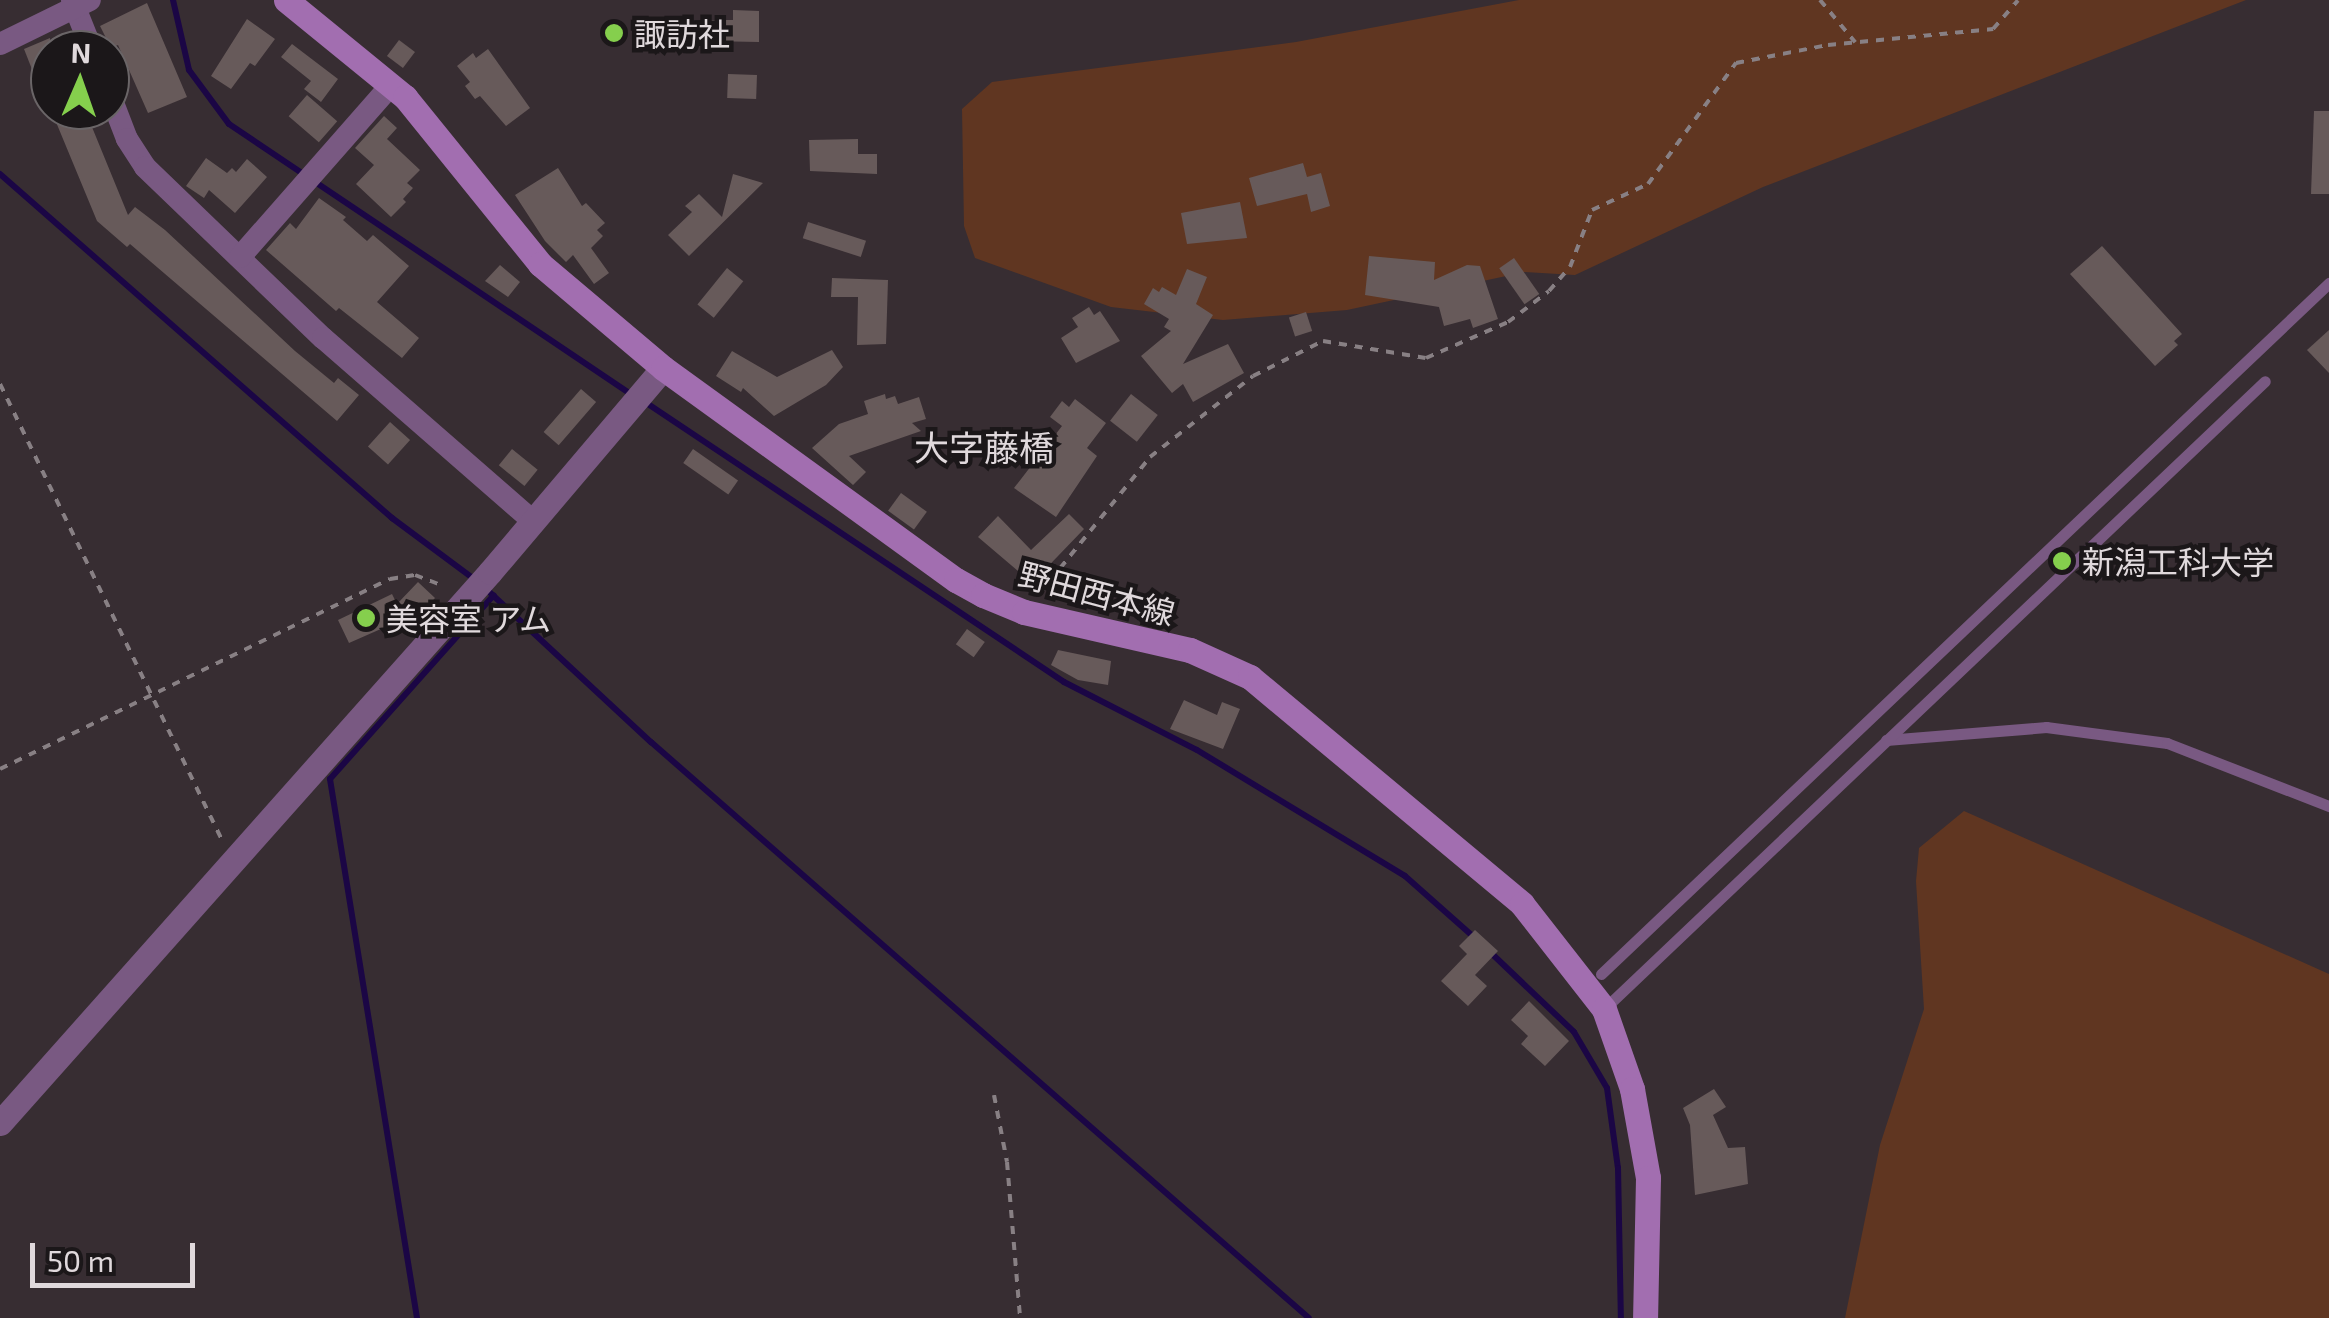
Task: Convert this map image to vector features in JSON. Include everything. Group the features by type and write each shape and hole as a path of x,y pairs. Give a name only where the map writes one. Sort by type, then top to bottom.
{"main road":[{"name":"野田西本線","path":"286,0 392,85 434,128 540,264 664,368 956,580 1024,612 1190,650 1250,677 1522,904 1604,1009 1632,1090 1648,1178 1645,1318"}],"street":[{"path":"0,44 79,2 87,30"},
{"path":"240,256 392,85"},
{"path":"125,130 137,156 323,338 534,522"},
{"path":"0,1123 534,522 664,368"}],"lane":[{"path":"1602,974 2329,283"},
{"path":"1604,1009 2266,380"},
{"path":"1886,740 2046,728 2166,743 2329,806"}],"path":[{"path":"1820,0 1855,42"},
{"path":"1024,612 1150,456 1253,376 1323,341 1426,358 1508,322 1549,290 1570,267 1592,210 1648,184 1736,63 1855,42 1993,29 2018,0"},
{"path":"0,384 235,858"},
{"path":"0,769 402,575 426,577 467,597"},
{"path":"994,1095 1006,1162 1020,1318"}],"shaded area":[{"path":"1519,0 2246,0 1763,187 1575,275 1525,272 1347,310 1223,320 1111,307 975,258 964,226 962,109 992,82 1296,42"},
{"path":"1964,811 2329,974 2329,1318 1845,1318 1880,1145 1924,1009 1916,881 1919,848"}],"building":[{"path":"147,3 187,97 148,113 130,72 130,30 102,30 100,26"},
{"path":"733,10 759,11 759,42 708,41 708,20 733,20"},
{"path":"247,19 275,39 231,89 211,76"},
{"path":"399,40 415,52 403,68 387,56"},
{"path":"292,44 338,79 321,102 304,89 311,81 281,57"},
{"path":"488,49 530,108 506,126 480,96 475,99 465,86 470,82 457,66 473,53 476,58"},
{"path":"728,74 757,75 756,99 727,98"},
{"path":"307,95 337,121 319,142 289,116"},
{"path":"2314,111 2329,111 2329,194 2311,194"},
{"path":"384,116 397,128 387,139 420,170 407,183 413,188 403,199 406,202 391,217 356,184 374,165 355,148"},
{"path":"59,130 93,130 128,215 135,207 165,230 295,351 334,383 338,378 359,395 337,421 130,244 127,247 97,221"},
{"path":"858,139 858,154 877,154 877,174 810,171 809,140"},
{"path":"206,158 227,173 232,168 236,172 247,159 267,177 235,213 209,190 204,198 186,186"},
{"path":"1303,163 1307,177 1321,173 1330,206 1311,212 1307,194 1257,206 1249,178"},
{"path":"558,168 582,206 586,203 605,223 597,230 603,236 591,248 609,273 594,284 573,255 566,262 545,241 515,195"},
{"path":"733,174 763,183 689,256 668,235 692,212 685,206 699,194 722,217"},
{"path":"319,198 346,217 343,220 367,241 373,235 409,266 377,302 419,338 402,358 339,308 336,311 266,250 290,223 296,229"},
{"path":"1240,202 1247,238 1187,244 1181,213"},
{"path":"808,222 866,241 861,257 803,238"},
{"path":"2102,246 2182,334 2174,341 2178,345 2155,366 2070,274"},
{"path":"1369,256 1435,262 1434,280 1467,265 1480,266 1498,319 1473,328 1470,319 1444,326 1439,307 1365,295"},
{"path":"1514,258 1539,294 1524,304 1499,268"},
{"path":"500,265 520,282 508,297 485,281"},
{"path":"727,268 743,281 714,318 697,305"},
{"path":"1187,269 1207,277 1196,304 1213,315 1183,364 1228,344 1244,373 1193,402 1183,384 1172,393 1141,356 1171,331 1164,327 1169,319 1144,304 1153,288 1159,292 1162,287 1176,295"},
{"path":"832,278 888,280 886,344 857,345 858,297 831,297"},
{"path":"1089,307 1094,315 1100,311 1120,341 1076,363 1061,338 1078,327 1072,318"},
{"path":"1306,312 1312,331 1295,337 1289,318"},
{"path":"2329,330 2329,373 2307,350"},
{"path":"832,350 843,367 826,385 774,416 743,388 741,392 716,376 732,351 777,377"},
{"path":"581,389 596,402 559,445 544,432"},
{"path":"885,394 886,399 895,396 898,404 919,397 926,419 912,423 921,431 849,456 866,472 853,485 812,448 839,424 868,414 864,401"},
{"path":"1131,394 1158,415 1137,442 1110,421"},
{"path":"1075,399 1106,423 1087,448 1097,456 1056,517 1014,488 1062,426 1050,417 1062,401 1069,407"},
{"path":"390,422 410,440 388,465 368,447"},
{"path":"512,449 538,470 524,486 499,465"},
{"path":"693,449 738,481 728,494 683,463"},
{"path":"901,493 927,512 914,530 888,511"},
{"path":"1069,514 1084,529 1032,583 978,537 998,516 1031,550"},
{"path":"418,582 435,598 424,610 349,643 338,620 392,594 397,604"},
{"path":"967,629 985,642 974,657 956,644"},
{"path":"1058,650 1111,661 1108,685 1078,680 1051,665"},
{"path":"1184,700 1217,715 1222,702 1240,709 1223,749 1170,729"},
{"path":"1475,930 1498,951 1475,975 1487,986 1468,1006 1441,981 1467,954 1459,946"},
{"path":"1529,1001 1569,1041 1545,1066 1521,1044 1528,1036 1511,1020"},
{"path":"1714,1089 1726,1107 1713,1115 1728,1148 1745,1147 1748,1184 1695,1195 1690,1125 1683,1108"}],"waterway":[{"path":"173,0 189,70 229,124 630,393"},
{"path":"0,174 392,518 474,579"},
{"path":"645,402 1064,682 1197,750 1405,876 1476,939"},
{"path":"484,587 651,742 1309,1318"},
{"path":"417,1318 330,779 494,595"},
{"path":"1489,951 1574,1032 1607,1088 1618,1168 1621,1318"}],"place":[{"name":"諏訪社","path":"614,33"},
{"name":"新潟工科大学","path":"2062,561"},
{"name":"美容室 アム","path":"366,618"}],"district":[{"name":"大字藤橋","path":"984,447"}]}
